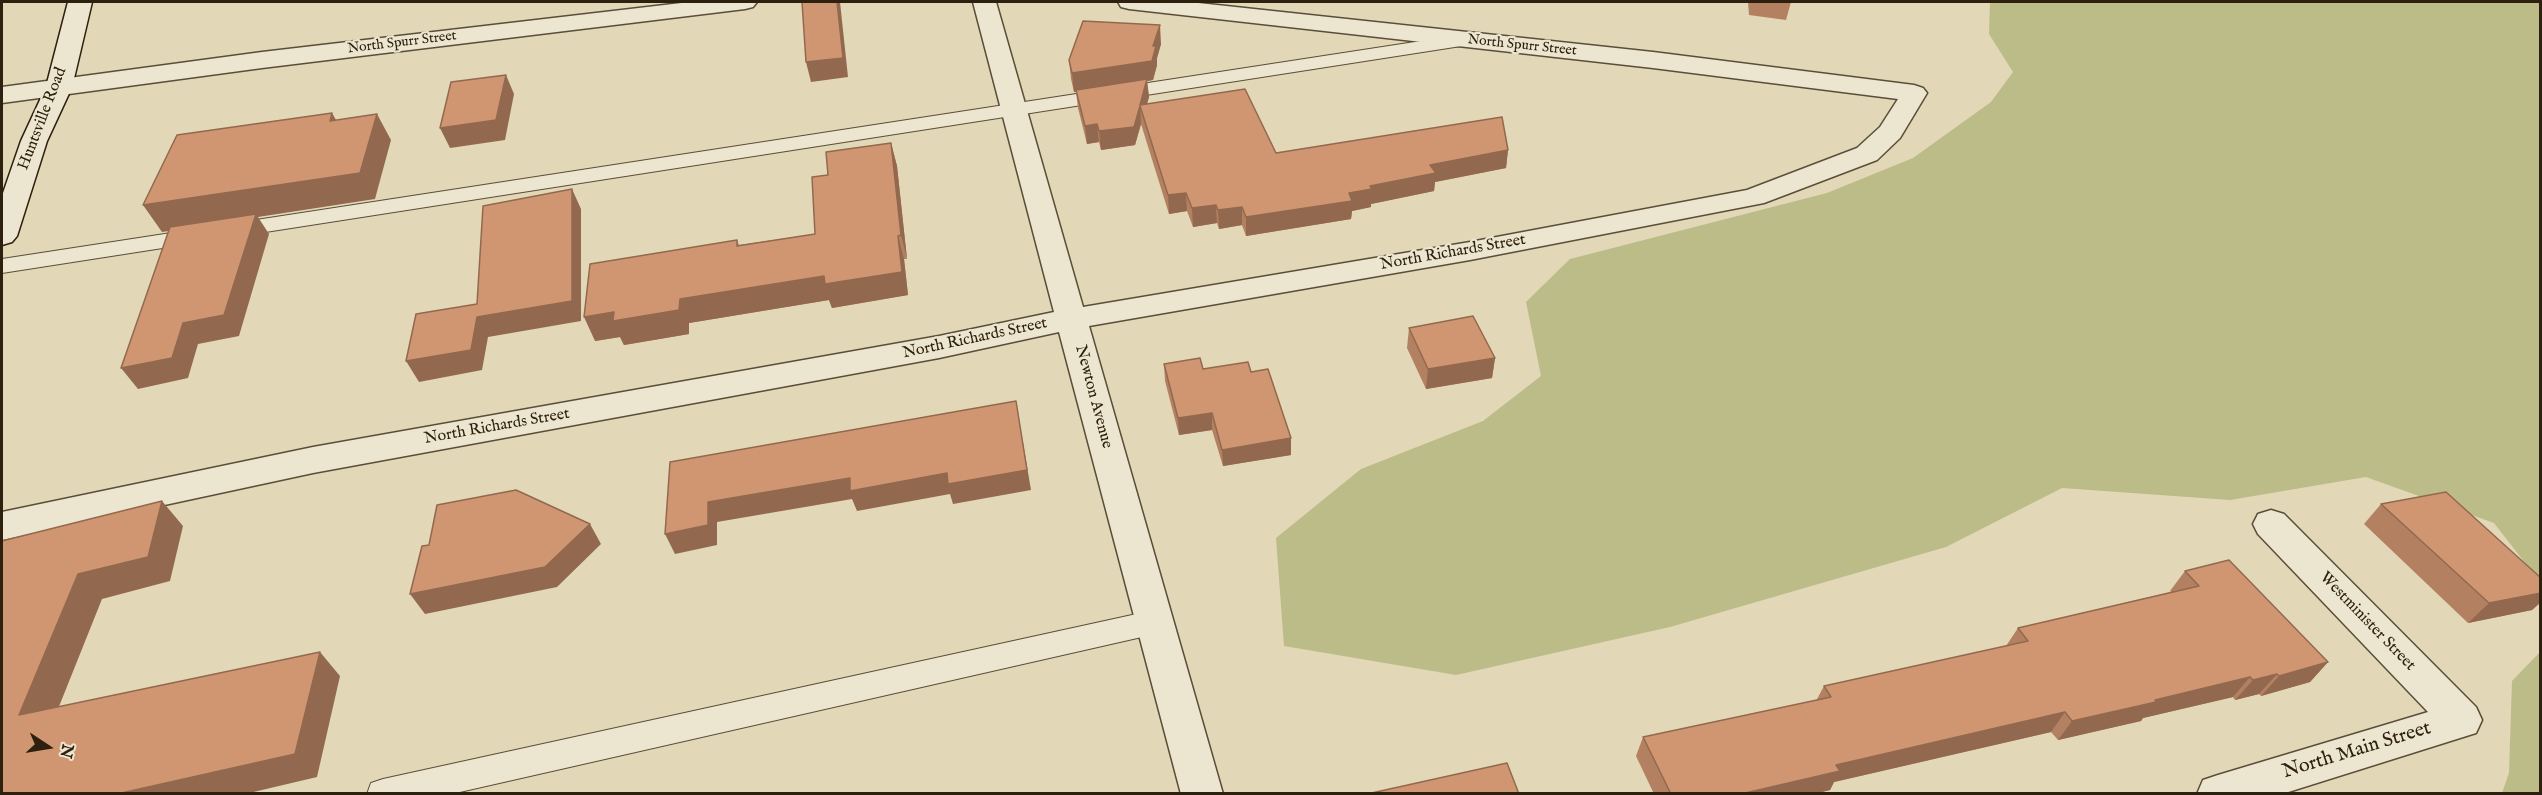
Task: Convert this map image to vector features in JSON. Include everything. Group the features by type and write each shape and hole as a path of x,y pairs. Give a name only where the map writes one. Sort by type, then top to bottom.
{"street":[{"name":"Huntsville Road","path":"2,236 34,141 59,87 81,2"},
{"name":"North Spurr Street","path":"2,95 274,58 745,2"},
{"name":"Newton Avenue","path":"984,2 1202,794"},
{"name":"North Spurr Street","path":"1129,2 1377,20 1467,40 1914,93"},
{"name":"North Richards Street","path":"2,526 313,460 939,347 1071,319 1470,251 1754,197 1867,154 1891,132 1914,93"},
{"name":"Westminister Street","path":"2271,524 2462,720"},
{"name":"North Main Street","path":"2218,794 2462,720"}],"lane":[{"path":"2,266 1467,40"},
{"path":"383,794 1155,622"}],"green space":[{"path":"1990,2 2540,2 2540,582 2494,523 2366,477 2230,500 2062,488 1946,547 1670,627 1456,675 1284,646 1276,538 1361,469 1483,421 1541,376 1526,302 1570,259 1827,193 1913,158 1991,102 2013,72 1989,34"},
{"path":"2540,652 2540,793 2502,793 2509,773 2512,681"}],"building":[{"path":"802,2 837,2 843,58 806,62"},
{"path":"1083,21 1160,25 1153,46 1156,46 1152,61 1072,73 1069,60"},
{"path":"506,75 496,120 440,128 451,82"},
{"path":"1147,79 1140,105 1245,89 1276,153 1502,117 1508,150 1430,165 1436,173 1370,186 1372,189 1349,193 1352,201 1246,217 1242,207 1218,210 1216,205 1192,208 1186,193 1168,195 1140,106 1134,127 1099,131 1097,124 1085,126 1076,90"},
{"path":"332,113 330,121 377,114 360,173 143,205 177,135"},
{"path":"891,143 901,235 898,236 902,272 825,284 824,276 680,299 679,310 613,321 614,312 584,317 590,264 737,240 737,246 815,234 812,177 828,175 826,152"},
{"path":"572,189 572,301 477,317 471,350 406,361 416,314 477,304 483,206"},
{"path":"256,214 224,315 183,323 172,358 121,368 170,227"},
{"path":"1473,316 1495,358 1428,369 1409,328"},
{"path":"1200,358 1203,369 1248,362 1251,372 1268,369 1291,438 1222,450 1212,413 1178,418 1164,364"},
{"path":"1016,401 1027,470 948,484 947,473 850,491 850,478 708,502 708,525 665,534 670,462"},
{"path":"516,490 590,524 545,567 410,594 422,546 429,545 437,505"},
{"path":"2446,492 2541,578 2541,593 2489,603 2381,504"},
{"path":"162,501 148,557 78,574 19,715 320,652 295,754 117,794 2,794 2,541"},
{"path":"2229,560 2328,662 2279,676 2277,674 2253,680 2250,677 2072,721 2065,712 1836,765 1840,771 1741,794 1671,794 1643,737 1831,697 1824,686 2028,641 2018,628 2199,586 2185,571"},
{"path":"1507,763 1519,794 1367,794"}]}
